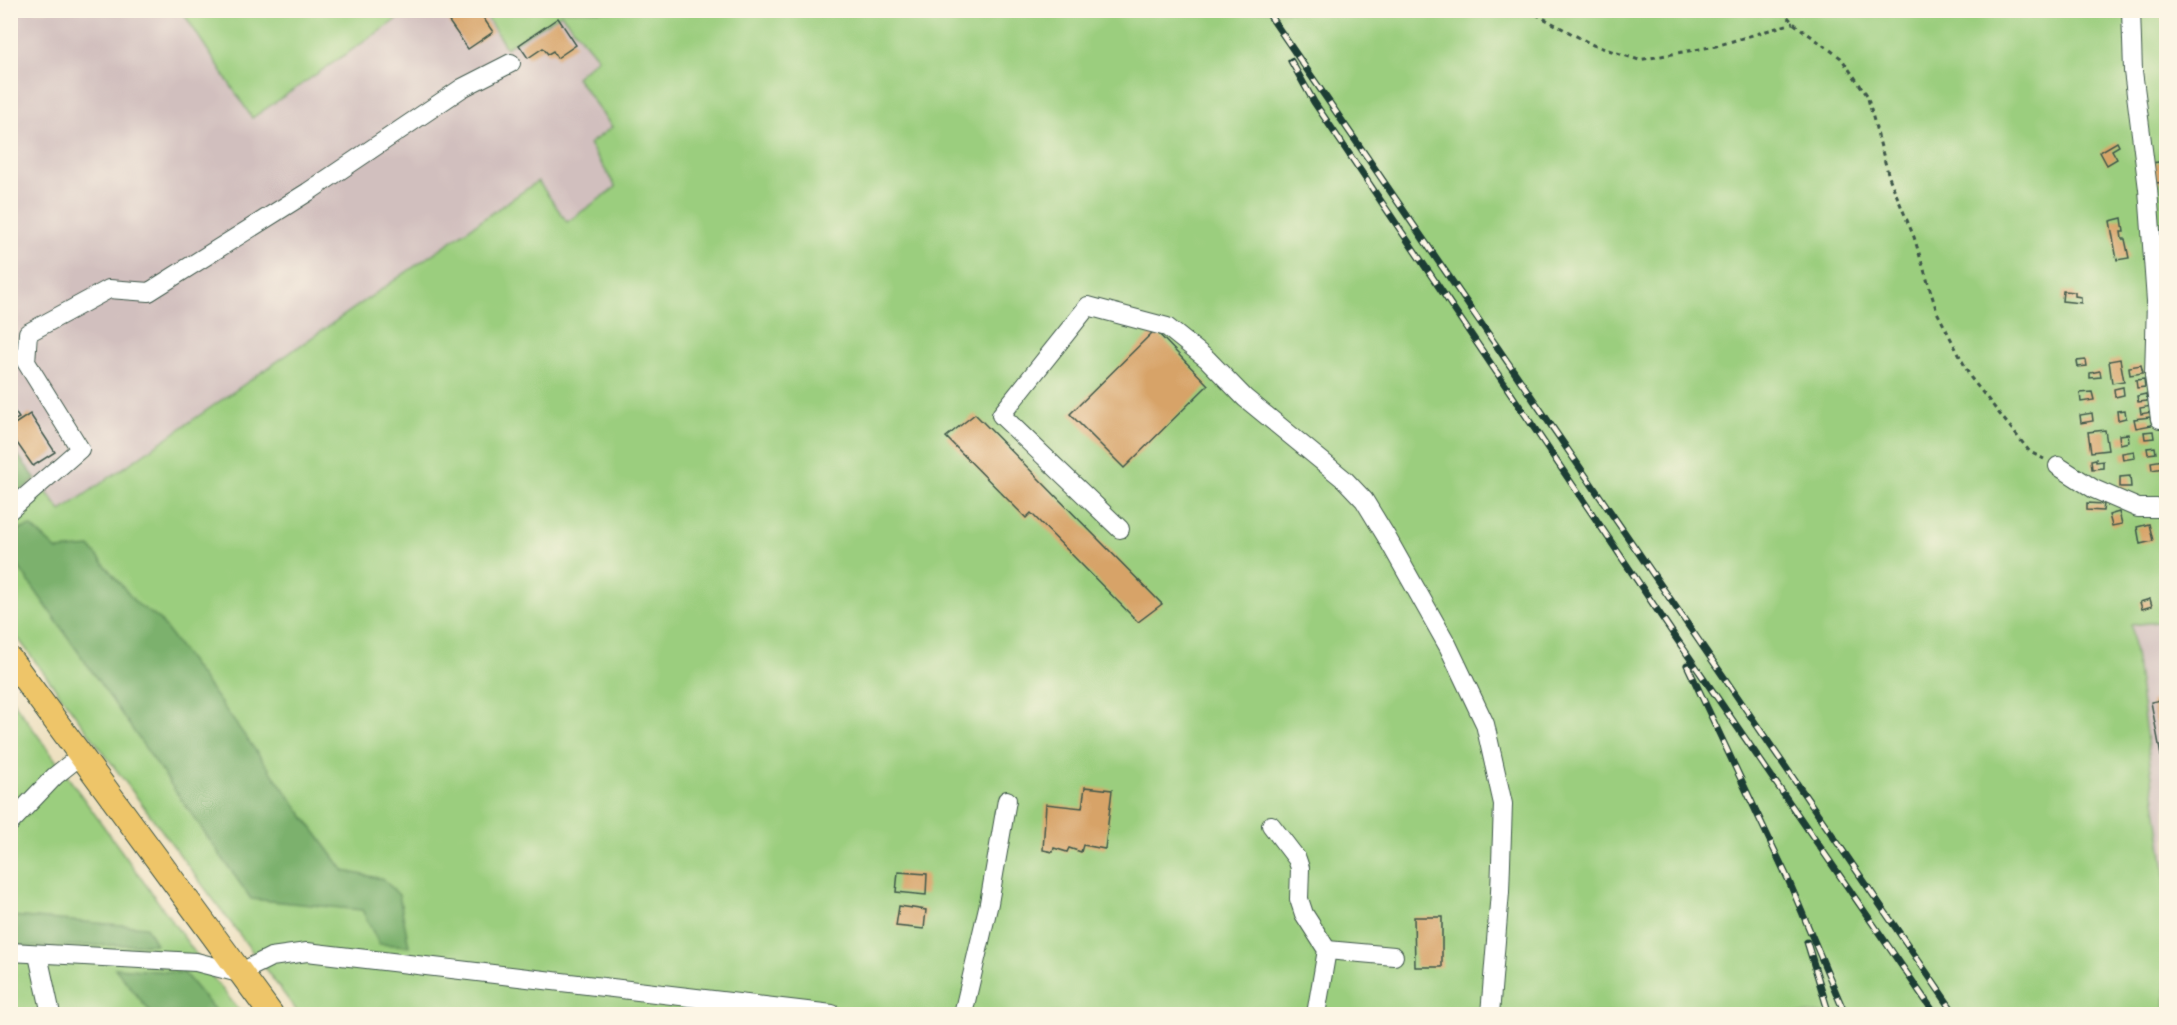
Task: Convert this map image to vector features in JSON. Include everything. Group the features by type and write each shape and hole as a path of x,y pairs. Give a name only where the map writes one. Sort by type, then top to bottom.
{"main road":[{"path":"10,660 238,973 271,1014"}],"street":[{"path":"2131,10 2133,71 2148,189 2156,301 2154,376 2160,419"},
{"path":"10,510 80,449 26,362 28,333 109,289 149,292 308,192 462,88 511,63"},
{"path":"1120,529 1001,415 1088,306 1167,327 1206,359 1245,398 1345,480 1364,500 1386,536 1448,646 1485,724 1503,804 1500,892 1490,1014"},
{"path":"2058,466 2094,489 2138,508 2166,508"},
{"path":"10,823 55,776 80,756"},
{"path":"963,1014 989,903 1007,800"},
{"path":"1271,825 1297,859 1300,868 1299,898 1304,914 1328,950 1316,1014"},
{"path":"1328,950 1394,956"},
{"path":"10,952 196,962 238,973 271,957 307,952 832,1014"},
{"path":"38,955 51,1014"}],"path":[{"path":"1528,10 1593,45 1639,60 1716,46 1792,23"},
{"path":"1782,10 1792,23 1841,58 1867,95 1889,177 1914,237 1938,312 1971,378 2030,452 2058,466"}],"shaded area":[{"path":"11,11 182,11 252,118 409,11 483,11 507,48 561,14 598,58 576,77 612,127 589,144 616,187 567,222 537,181 60,511 11,445"},
{"path":"2166,621 2166,879 2131,624"}],"green space":[{"path":"182,11 409,11 252,118"},
{"path":"483,11 2166,11 2166,621 2131,625 2166,879 2166,1014 299,1014 11,629 11,518 45,490 61,511 538,181 567,222 616,187 589,144 612,127 576,77 598,58 561,14 506,48"},
{"path":"10,445 36,479 10,500"},
{"path":"31,526 57,550 90,547 136,603 159,619 344,871 383,879 399,895 409,946 379,944 362,910 251,899 11,556 12,535"},
{"path":"10,697 214,979 242,1014 11,1014"},
{"path":"10,916 146,927 156,944 30,947 11,944"},
{"path":"115,968 184,973 218,1014 152,1014"}],"building":[{"path":"441,10 478,10 493,32 468,49"},
{"path":"2160,10 2166,10 2166,21 2162,22"},
{"path":"558,18 576,45 557,58 553,51 548,54 543,48 528,58 519,45"},
{"path":"2166,60 2166,75 2163,75 2161,61"},
{"path":"2163,87 2166,87 2166,104 2165,104"},
{"path":"2117,142 2119,146 2112,150 2117,159 2107,165 2100,152"},
{"path":"2165,161 2166,182 2155,183 2152,163"},
{"path":"2122,218 2124,232 2121,232 2122,239 2125,239 2129,258 2117,260 2110,221"},
{"path":"2063,291 2075,292 2075,296 2081,297 2081,303 2062,301"},
{"path":"1155,330 1208,385 1124,468 1070,414"},
{"path":"2120,359 2124,381 2112,383 2109,361"},
{"path":"2086,360 2087,366 2078,367 2077,361"},
{"path":"2141,365 2143,373 2130,375 2129,367"},
{"path":"2100,371 2101,377 2090,378 2090,373"},
{"path":"2144,379 2145,387 2137,388 2136,380"},
{"path":"2123,387 2124,395 2115,397 2114,389"},
{"path":"2092,392 2094,400 2081,402 2080,393"},
{"path":"2146,394 2147,401 2138,402 2137,396"},
{"path":"10,405 19,418 10,423"},
{"path":"2151,406 2152,412 2141,414 2140,408"},
{"path":"2125,410 2126,418 2118,420 2117,411"},
{"path":"2092,413 2093,421 2081,423 2080,415"},
{"path":"30,414 55,452 33,466 10,433 10,427"},
{"path":"975,414 1162,604 1138,622 1031,513 1026,518 946,437"},
{"path":"2150,417 2152,425 2136,428 2134,419"},
{"path":"2105,430 2108,450 2091,452 2088,432"},
{"path":"2153,431 2154,438 2145,439 2144,432"},
{"path":"2128,434 2129,442 2120,444 2119,435"},
{"path":"2155,447 2156,453 2148,454 2147,448"},
{"path":"2134,451 2135,458 2123,460 2122,453"},
{"path":"2096,459 2096,462 2103,461 2103,468 2092,469 2091,460"},
{"path":"2163,460 2164,468 2152,470 2151,462"},
{"path":"2130,476 2131,487 2120,487 2120,477"},
{"path":"2087,503 2104,504 2103,511 2087,510"},
{"path":"2119,512 2122,524 2112,526 2109,515"},
{"path":"2149,524 2153,541 2140,544 2137,527"},
{"path":"2150,599 2152,606 2142,609 2140,602"},
{"path":"2166,699 2166,777 2165,777 2151,702"},
{"path":"1085,787 1112,790 1105,849 1083,845 1081,852 1069,848 1067,852 1054,848 1053,852 1043,850 1046,804 1082,808"},
{"path":"898,872 927,874 926,895 896,892"},
{"path":"899,906 926,910 924,929 896,926"},
{"path":"1414,917 1442,917 1442,967 1415,967"}],"railway":[{"path":"1266,10 1955,1014"},
{"path":"1291,61 1314,102 1674,635 1935,1014"},
{"path":"1687,665 1788,879 1845,1014"},
{"path":"1807,942 1829,1014"}]}
